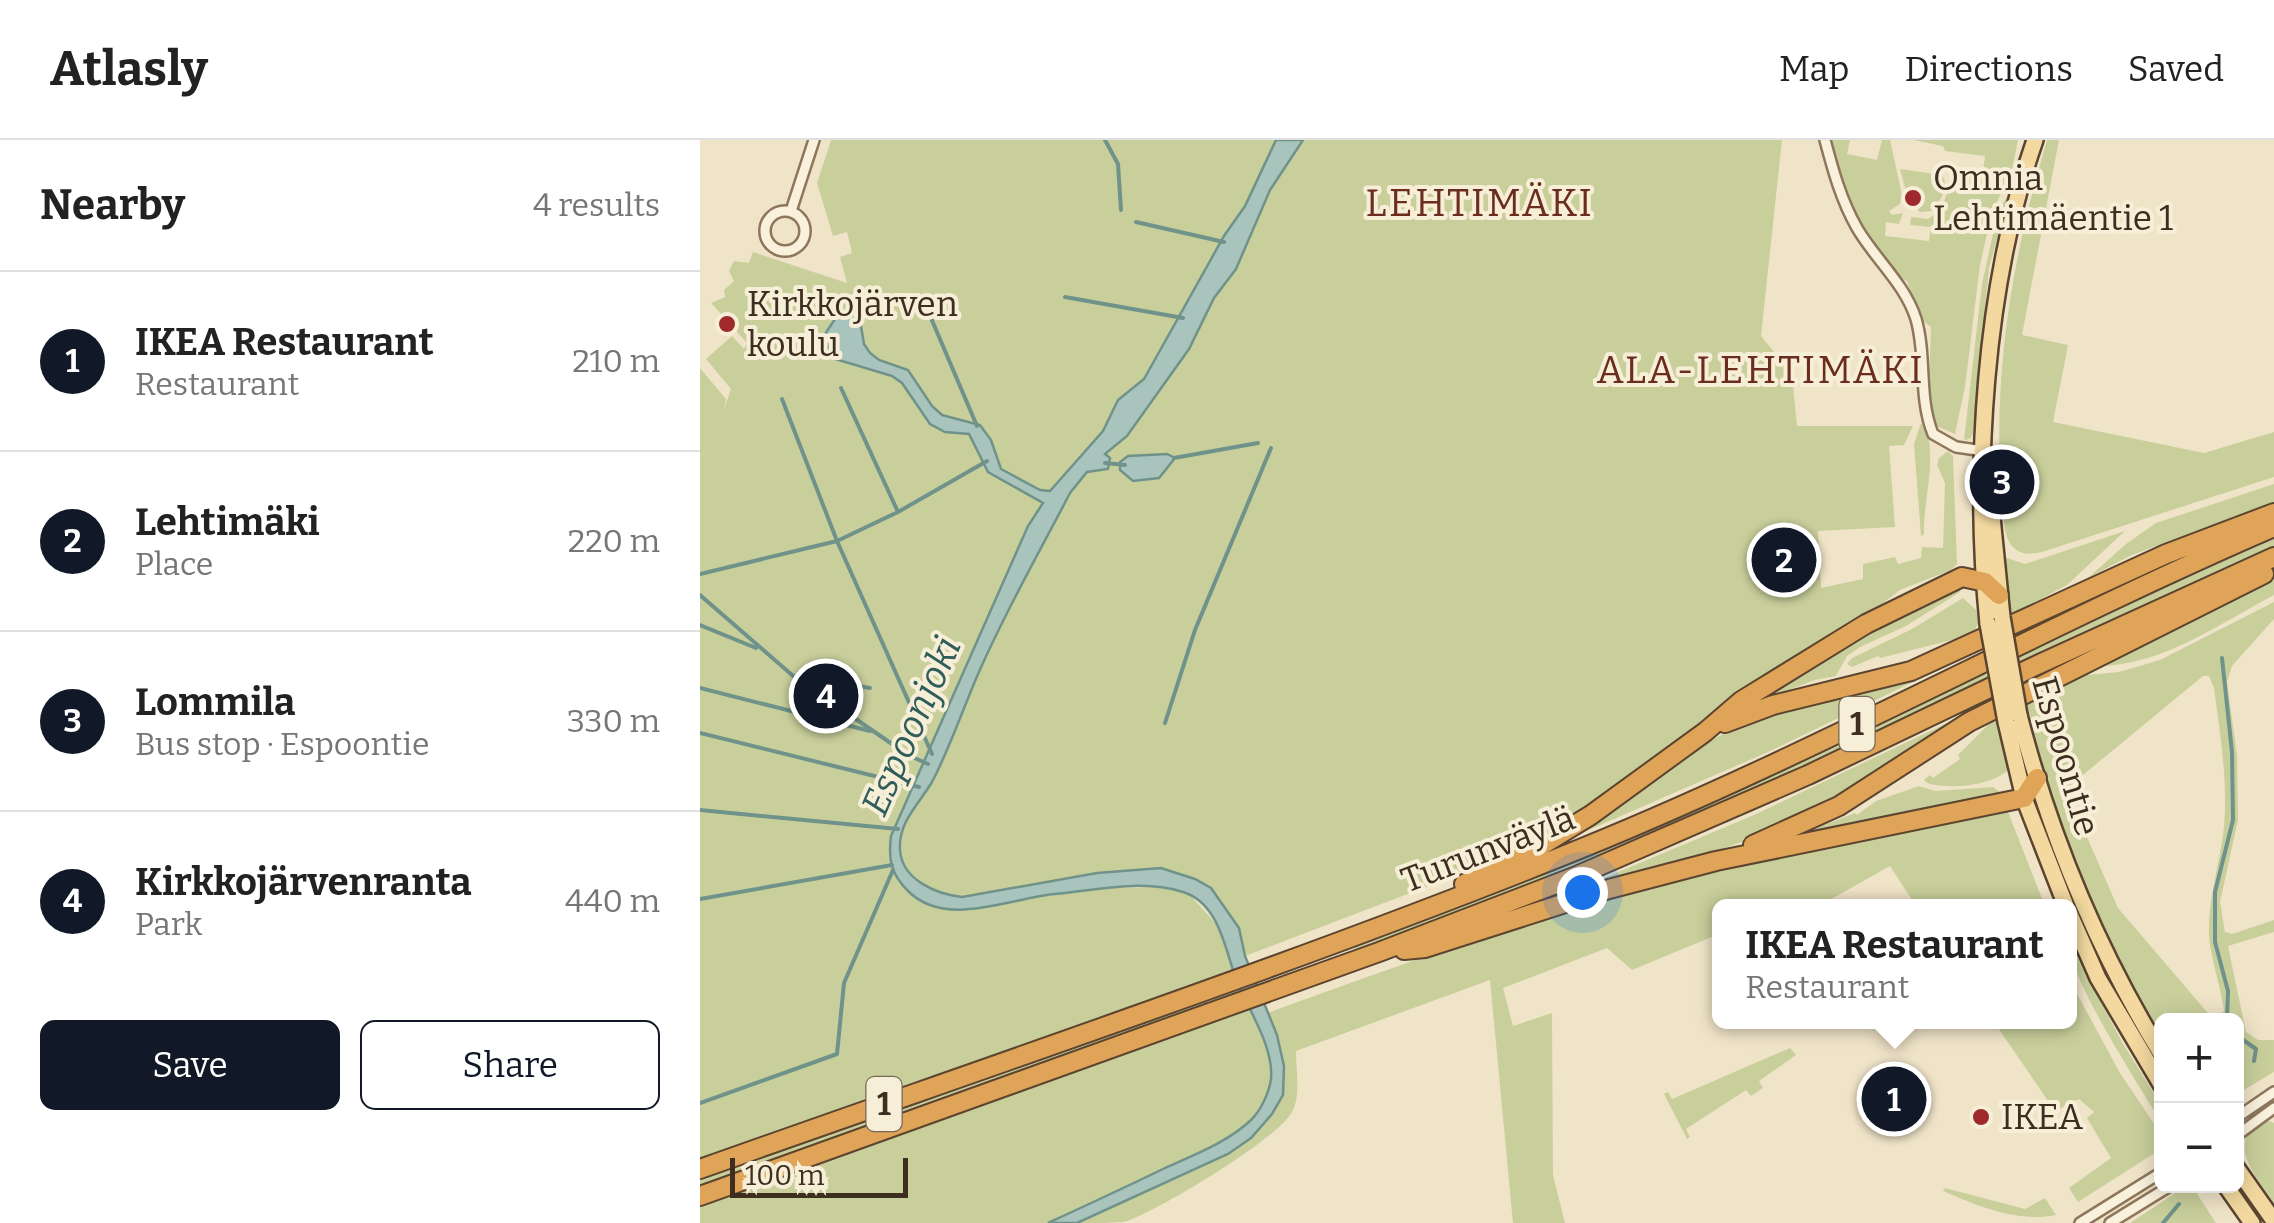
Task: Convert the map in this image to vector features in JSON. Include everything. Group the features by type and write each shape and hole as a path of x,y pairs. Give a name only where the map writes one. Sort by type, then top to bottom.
{"highway":[{"path":"1704,732 1760,709 1911,671 2166,554 2274,512"},
{"name":"Turunväylä","path":"700,1169 1562,857 1730,783 2109,602 2274,528"},
{"name":"Turunväylä","path":"700,1196 1252,998 1574,877 1726,812 2274,558"},
{"path":"1716,861 1839,806 1969,722 2274,570"},
{"path":"1432,906 1474,878 1542,845 1591,815 1757,690 1866,624 1962,577 1992,589"},
{"path":"1378,952 1426,948 1608,889 1716,861 2024,798 2037,778"}],"main road":[{"name":"Espoontie","path":"2033,145 1998,298 1984,451 1995,621 2024,798 2064,899"},
{"name":"Espoontie","path":"2013,718 2088,919 2154,1041"},
{"name":"Espoontie","path":"2077,930 2098,978 2154,1072"},
{"path":"2244,1178 2274,1221"},
{"path":"2231,1193 2252,1223"}],"street":[{"path":"791,211 814,140"},
{"path":"1825,140 1840,195 1856,227 1905,293 1916,319 1924,406 1933,434 1940,440 1984,451"},
{"path":"791,211 803,223 805,234 796,248 780,250 771,245 766,230 774,216 791,211"},
{"path":"2244,1113 2274,1092"},
{"path":"2244,1130 2274,1108"},
{"path":"2080,1223 2154,1177"},
{"path":"2110,1223 2159,1193"}],"green space":[{"path":"831,140 1276,140 1245,206 1224,236 1144,379 1118,400 1103,431 1050,491 959,681 891,836 889,856 898,881 914,896 944,909 995,906 1052,894 1166,887 1188,893 1220,928 1268,1053 1271,1078 1266,1097 1249,1123 1207,1149 1048,1223 700,1223 700,368 726,399 724,409 731,389 706,359 732,336 744,349 747,343 711,303 725,297 724,290 734,281 729,271 734,261 749,263 753,252 847,283 840,257 852,253 847,232 833,236 817,183"},
{"path":"1303,140 1782,140 1761,336 1792,374 1797,426 1913,426 1904,445 1889,446 1895,527 1818,531 1821,588 1863,579 1863,564 1895,557 1898,564 1921,558 1922,547 1943,548 1945,483 1937,465 1948,451 1953,456 1957,564 1900,590 1859,622 1757,679 1603,796 1543,834 1426,887 1245,956 1239,928 1211,888 1162,868 1097,873 961,897 931,889 914,877 902,861 902,831 939,768 1003,620 1070,492 1087,472 1108,469 1110,458 1104,455 1127,435 1189,349 1214,298 1236,269 1270,190"},
{"path":"1828,140 1850,140 1847,154 1877,160 1882,140 1890,140 1902,195 1900,204 1889,211 1892,215 1903,213 1899,224 1886,222 1885,236 1929,241 1931,227 1910,225 1911,217 1928,219 1941,210 1953,176 1982,179 1985,156 1945,151 1943,146 1913,140 2018,140 2012,171 1992,212 1980,265 1965,387 1955,434 1934,425 1929,383 1931,327 1918,317 1907,281 1893,275 1853,211"},
{"path":"2047,140 2059,140 2022,335 2068,345 2053,422 2204,453 2274,432 2274,477 2028,554 2016,550 2005,529 2005,470 2000,470 1999,428 2010,303 2025,221"},
{"path":"1900,169 1942,175 1944,189 1932,211 1920,212 1909,202"},
{"path":"2010,192 1989,268 1973,434 1964,440 1982,284 1998,211"},
{"path":"1921,423 1927,432 1930,460 1921,536 1914,444"},
{"path":"2274,484 2274,502 2132,555 2089,577 2156,523"},
{"path":"2125,531 2067,585 2008,616 2004,557 2025,564"},
{"path":"2274,539 2274,548 2015,668 2013,659"},
{"path":"2274,579 2274,595 2190,641 2145,659 2099,666"},
{"path":"1961,587 1960,592 1906,626 1847,656 1836,676 1757,702 1771,688 1910,609"},
{"path":"1963,598 1976,610 1979,622 1972,635 1878,656 1852,667 1847,664 1852,658 1912,629"},
{"path":"2274,602 2274,619 2232,666 2227,682 2237,755 2238,820 2220,902 2225,932 2232,934 2274,920 2274,932 2228,946 2242,1013 2221,1013 2224,1011 2209,935 2225,792 2214,688 2209,676 2203,676 2066,789 2118,908 2208,1013 2154,1013 2154,1028 2115,960 2079,877 2021,704 2087,675 2119,672 2160,660"},
{"path":"1977,651 1768,752 1575,836 1689,753 1746,721 1902,682"},
{"path":"1986,672 1988,681 1678,824 1441,920 1361,949 1343,948 1514,886 1719,800"},
{"path":"1989,703 1868,780 1766,833 1573,891 1754,815"},
{"path":"1995,718 2008,770 1991,780 1969,785 1936,785 1924,780 1960,759 1958,755"},
{"path":"1919,786 1935,791 1993,787 2002,794 1790,838 1857,815 1876,801"},
{"path":"2008,812 2042,899 1911,899 1890,866 1831,899 1712,899 1712,937 1632,970 1607,948 1503,988 1513,1026 1552,1013 1553,1175 1565,1223 1513,1223 1490,980 1296,1051 1295,1106 1264,1139 1214,1174 1140,1216 1124,1222 1077,1223 1228,1154 1272,1114 1277,1035 1267,1013 1595,902 1779,856"},
{"path":"2077,957 2154,1094 2154,1111 2122,1059 2077,971"},
{"path":"2077,994 2120,1073 2154,1124 2154,1153 2078,1202 2069,1188 2111,1158 2087,1118 2094,1112 2079,1099 2055,1111 1999,1029 2077,1029"},
{"path":"2244,1022 2246,1032 2258,1040 2274,1040 2274,1072 2244,1090"},
{"path":"1790,1048 1796,1055 1759,1081 1763,1088 1751,1096 1746,1090 1686,1129 1690,1137 1687,1139 1664,1094 1668,1092 1672,1099"},
{"path":"2269,1121 2274,1123 2274,1203 2252,1170 2245,1147 2254,1128"},
{"path":"1945,1188 2025,1209 2045,1198 2056,1215 2028,1217 1998,1212 1943,1191"},
{"path":"2175,1193 2197,1193 2216,1223 2130,1223"}],"water":[{"path":"1276,140 1303,140 1270,190 1236,269 1214,298 1189,349 1127,436 1105,454 1110,458 1108,469 1087,472 1070,493 1003,620 939,768 906,822 900,840 907,870 931,889 952,895 962,897 1097,873 1161,868 1211,888 1239,928 1284,1066 1283,1095 1272,1114 1251,1138 1228,1154 1077,1223 1048,1223 1242,1128 1255,1116 1266,1095 1271,1079 1268,1054 1213,916 1183,892 1152,886 1119,887 959,910 923,902 898,879 891,859 891,836 1028,526 1043,503 988,472 969,434 945,432 930,424 902,383 892,376 835,359 829,353 825,334 837,316 852,311 859,314 864,344 870,353 908,370 942,415 980,425 991,440 1001,469 1040,490 1050,491 1103,431 1118,400 1144,379 1224,236 1245,206"},
{"path":"1167,454 1175,458 1159,478 1133,481 1120,470 1120,462 1128,456"}],"waterway":[{"path":"1105,140 1118,164 1121,210"},
{"path":"1136,222 1224,242"},
{"path":"1065,297 1183,318"},
{"path":"928,311 977,426"},
{"path":"841,388 898,512"},
{"name":"Espoonjoki","path":"782,399 837,541 932,754"},
{"path":"1174,458 1258,443"},
{"path":"1165,723 1195,630 1271,448"},
{"path":"700,574 837,541 898,512 987,461"},
{"path":"1105,463 1125,465"},
{"name":"Espoonjoki","path":"700,595 792,675 908,755 928,764"},
{"path":"700,625 756,648"},
{"path":"2222,658 2232,752 2233,820 2215,892 2215,942 2228,991 2227,1013"},
{"path":"796,676 870,688"},
{"name":"Espoonjoki","path":"700,688 870,731"},
{"name":"Espoonjoki","path":"700,733 919,787"},
{"name":"Espoonjoki","path":"700,810 898,829"},
{"path":"700,899 892,865"},
{"path":"700,1103 837,1054 844,983 893,870"},
{"path":"2244,1041 2256,1049 2254,1061"},
{"path":"2163,1223 2179,1204"}],"place":[{"name":"Omnia Lehtimäentie 1","path":"1913,198"},
{"name":"Kirkkojärven koulu","path":"727,324"},
{"name":"Lommila","path":"2002,482"},
{"name":"Lehtimäki","path":"1784,560"},
{"name":"Kirkkojärvenranta","path":"826,696"},
{"name":"IKEA Restaurant","path":"1894,1099"},
{"name":"IKEA","path":"1981,1117"}],"district":[{"name":"LEHTIMÄKI","path":"1480,203"},
{"name":"ALA-LEHTIMÄKI","path":"1761,370"}]}
